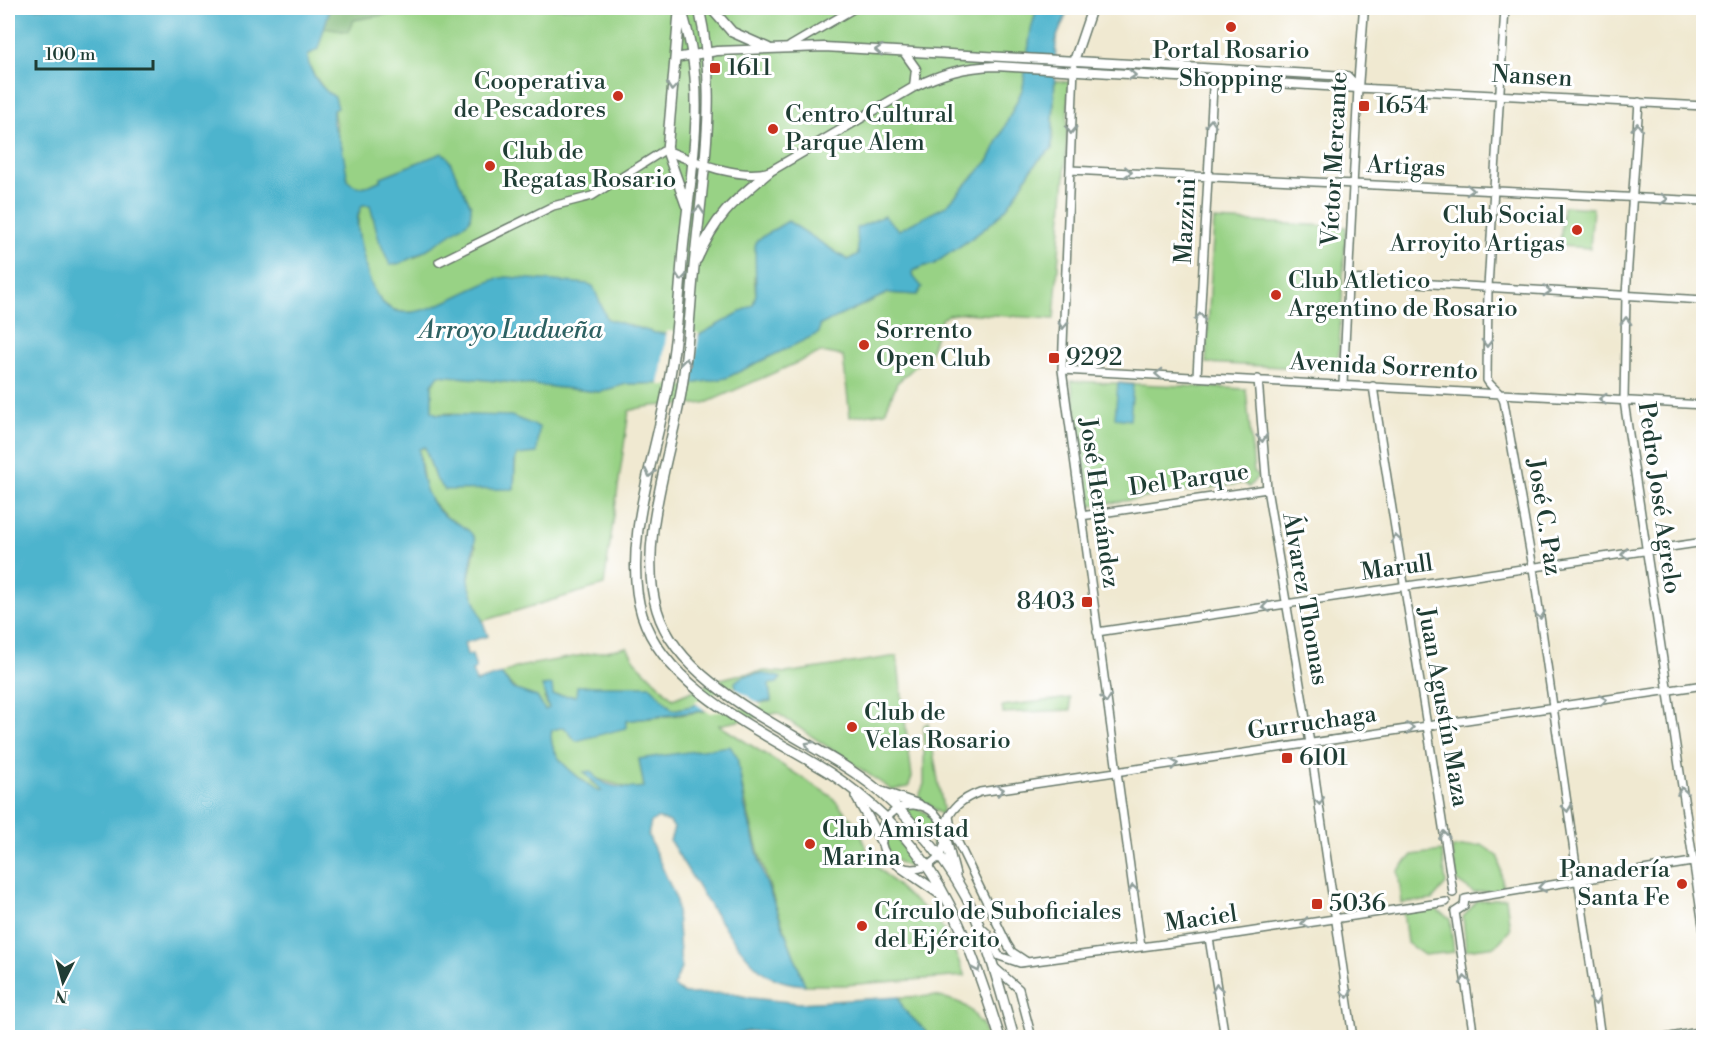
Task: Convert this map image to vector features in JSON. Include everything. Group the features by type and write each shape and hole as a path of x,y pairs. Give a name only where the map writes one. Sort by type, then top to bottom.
{"main road":[{"path":"680,8 693,55 695,88 693,161 678,305 662,416 649,475 637,554 640,600 647,627 673,665 702,693 832,775 886,818 927,866 944,896 983,983 1000,1038"},
{"path":"680,8 667,151 687,207"},
{"path":"699,8 707,53 709,97 694,266 693,305 676,419 662,475 652,552 654,595 662,623 689,662 720,689 878,791 938,856 957,883 979,926 1014,1038"},
{"path":"711,8 732,32 768,48"},
{"path":"694,266 710,230 721,214 769,172"},
{"path":"854,791 881,842"},
{"path":"878,791 920,805"},
{"path":"945,826 957,883"},
{"path":"901,867 944,896"}],"street":[{"path":"790,46 855,8"},
{"path":"1074,62 1092,8"},
{"name":"Víctor Mercante","path":"1343,384 1364,8"},
{"name":"José C. Paz","path":"1505,8 1488,287 1486,380 1491,387 1500,392 1504,402 1533,568 1601,1038"},
{"path":"675,58 790,46 1347,76 1358,88"},
{"path":"904,52 916,69 914,87"},
{"name":"José Hernández","path":"1074,62 1062,370 1141,947"},
{"path":"439,262 553,206 592,196 652,157 667,151 693,161 750,174 769,172 914,87 938,75 966,67 996,66 1358,88"},
{"name":"Mazzini","path":"1197,376 1214,69"},
{"name":"Nansen","path":"1358,88 1704,106"},
{"name":"Pedro José Agrelo","path":"1639,102 1626,295 1624,401 1704,932"},
{"name":"Artigas","path":"1070,170 1704,201"},
{"path":"1349,279 1704,300"},
{"name":"Avenida Sorrento","path":"1062,370 1500,392 1704,405"},
{"name":"Álvarez Thomas","path":"1258,379 1267,489 1284,604 1310,743 1353,1038"},
{"name":"Juan Agustín Maza","path":"1373,386 1403,586 1429,726 1453,893"},
{"name":"Del Parque","path":"1081,516 1267,489"},
{"name":"Marull","path":"1097,632 1704,543"},
{"name":"Gurruchaga","path":"938,856 944,844 948,813 967,798 980,792 1704,685"},
{"path":"938,856 927,866 910,869 901,867 889,859 881,842 880,833 886,818 897,809 920,805 927,808 945,826 1012,952 1028,962"},
{"path":"1465,899 1704,860"},
{"path":"1453,893 1460,893 1465,899 1464,906 1455,912 1450,910 1446,902 1453,893"},
{"name":"Maciel","path":"979,926 987,933 999,956 1009,961 1028,962 1209,938 1446,902"},
{"path":"1455,912 1474,1038"},
{"path":"1209,938 1225,1038"},
{"path":"993,967 1019,989 1032,1038"},
{"path":"1665,1038 1704,1031"}],"green space":[{"path":"330,8 1037,8 1031,30 1023,88 989,160 946,206 848,260 754,277 756,294 753,305 696,337 655,333 607,319 407,312 389,308 384,304 369,280 361,252 358,223 359,212 363,205 370,205 376,227 414,258 470,220 471,206 447,156 442,153 381,177 381,180 368,186 356,186 348,181 336,128 332,95 328,94 319,83 308,61 310,50"},
{"path":"330,8 421,8 354,20 348,32 324,28"},
{"name":"Sorrento Open Club","path":"1055,81 1069,82 1065,175 1054,319 964,313 948,315 941,320 930,353 897,383 885,412 850,417 843,356 821,352 708,402 649,406 629,411 604,585 482,621 468,582 476,546 468,530 445,516 429,498 425,489 419,449 425,447 435,478 514,489 516,455 453,413 437,414 432,411 432,384 439,375 599,392 626,384 696,383 726,378 818,333 820,325 888,293 917,295 913,271 933,265 991,223 1013,199 1032,168 1052,149"},
{"name":"Club Social Arroyito Artigas","path":"1563,206 1593,208 1590,248 1560,246"},
{"name":"Club Atletico Argentino de Rosario","path":"1214,220 1346,227 1338,366 1334,370 1206,363"},
{"path":"1071,381 1246,389 1254,472 1258,476 1249,487 1244,483 1091,506"},
{"path":"627,647 635,661 673,699 721,679 737,675 766,671 786,673 897,656 912,777 908,787 892,790 777,713 719,725 831,796 859,828 870,860 908,896 935,917 947,934 965,976 844,985 805,985 774,901 757,845 737,757 639,760 644,787 632,789 595,778 592,782 602,791 599,792 566,766 559,758 551,740 552,730 564,727 680,715 771,701 769,684 736,688 692,706 672,710 577,686 577,696 552,695 544,698 549,709 545,710 516,689 501,674 518,667"},
{"path":"1070,698 1071,710 1003,713 1002,706"},
{"path":"928,723 943,808 942,815 928,804 917,801 924,784 924,725"},
{"path":"911,807 926,813 936,822 940,835 939,851 903,809"},
{"path":"886,827 919,864 907,866 891,856 885,841"},
{"path":"1482,845 1499,857 1503,889 1474,893 1457,881 1452,848"},
{"path":"1442,851 1446,884 1432,900 1402,903 1398,871 1412,855"},
{"path":"1506,898 1510,930 1496,946 1466,950 1463,917 1477,901"},
{"path":"1432,907 1450,919 1454,952 1424,955 1407,943 1403,911"},
{"path":"935,996 955,1001 971,1011 979,1023 982,1023 986,1037 932,1037 903,1009 899,997"}],"water":[{"name":"Arroyo Ludueña","path":"8,8 330,8 318,49 308,55 308,61 317,80 335,97 338,108 333,110 333,123 342,147 348,181 360,187 368,186 381,180 381,177 442,153 447,156 471,206 470,220 418,255 390,265 379,240 370,205 363,205 357,222 359,236 371,285 383,303 398,311 414,312 433,307 496,279 507,277 588,284 593,286 607,319 655,333 696,337 753,305 756,294 755,246 757,240 788,221 848,260 858,254 857,228 884,216 899,230 946,206 989,160 1023,88 1031,30 1037,8 1069,8 1056,39 1052,149 1032,168 1013,199 991,223 933,265 913,271 913,276 922,287 917,295 888,293 820,325 819,333 726,378 696,383 626,384 599,392 439,375 432,384 432,411 437,414 511,416 539,427 537,453 517,455 515,459 514,489 445,490 435,478 425,447 419,449 422,478 428,496 439,511 467,529 475,540 468,582 488,636 464,643 467,655 472,654 476,669 472,671 476,682 501,674 513,689 537,697 545,710 549,708 542,686 552,685 553,695 576,696 577,686 650,686 673,710 692,706 736,688 735,682 745,676 763,674 781,678 777,683 769,684 771,701 626,721 626,728 576,741 564,727 552,730 551,740 559,758 574,774 599,792 602,791 584,772 591,771 600,781 607,784 637,788 644,787 639,759 730,746 737,757 745,807 763,874 805,985 769,976 743,952 715,914 670,841 674,828 670,822 657,818 651,822 648,835 676,899 681,968 674,986 684,994 730,993 751,998 799,1003 899,997 903,1009 932,1037 847,1037 843,1033 822,1038 749,1031 721,1038 8,1037"},
{"path":"1118,383 1133,385 1130,420 1115,418"}],"pier":[{"path":"667,331 699,333 692,386 659,385"},
{"path":"732,686 763,706 709,713 694,702"}],"place":[{"name":"Portal Rosario Shopping","path":"1231,27"},
{"name":"1611","path":"715,68"},
{"name":"Cooperativa de Pescadores","path":"618,96"},
{"name":"1654","path":"1364,106"},
{"name":"Centro Cultural Parque Alem","path":"773,129"},
{"name":"Club de Regatas Rosario","path":"490,166"},
{"name":"Club Social Arroyito Artigas","path":"1577,230"},
{"name":"Club Atletico Argentino de Rosario","path":"1276,295"},
{"name":"Sorrento Open Club","path":"864,345"},
{"name":"9292","path":"1054,358"},
{"name":"8403","path":"1087,602"},
{"name":"Club de Velas Rosario","path":"852,727"},
{"name":"6101","path":"1287,758"},
{"name":"Club Amistad Marina","path":"810,844"},
{"name":"Panadería Santa Fe","path":"1682,884"},
{"name":"5036","path":"1317,904"},
{"name":"Círculo de Suboficiales del Ejército","path":"862,926"}]}
